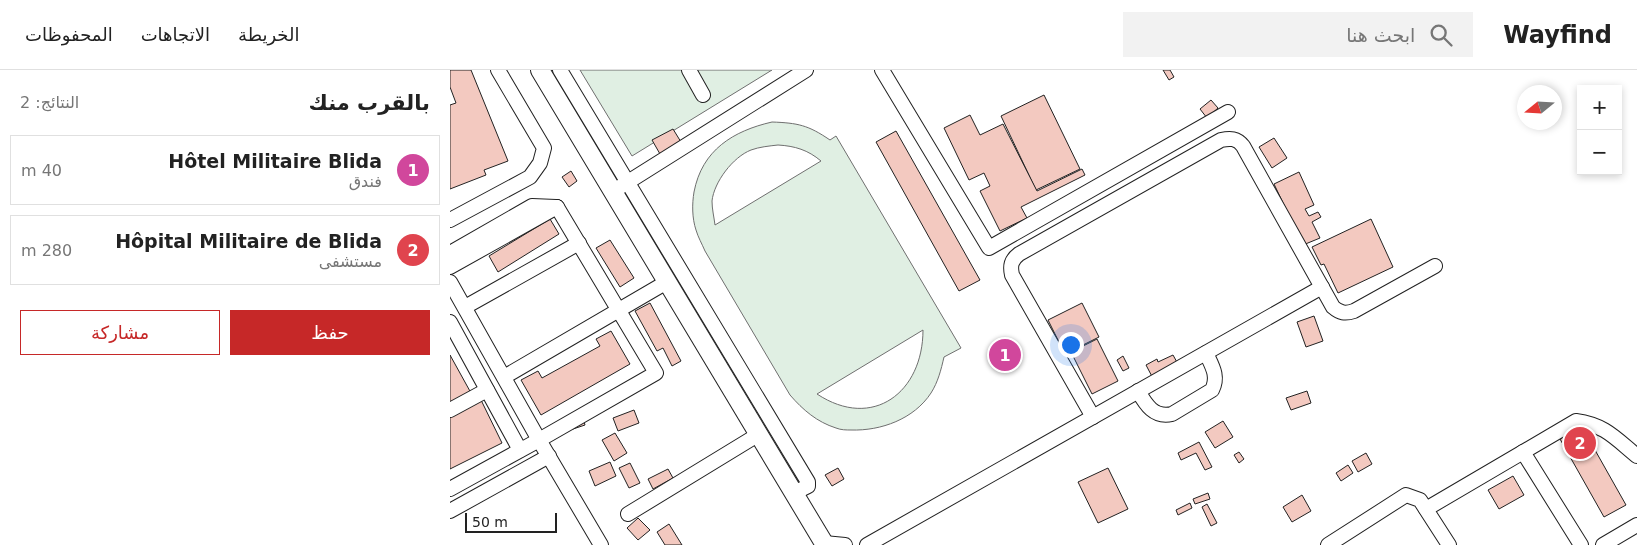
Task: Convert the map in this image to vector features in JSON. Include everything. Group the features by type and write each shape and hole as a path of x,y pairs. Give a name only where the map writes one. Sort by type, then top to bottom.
{"main road":[{"path":"530,70 751,439 821,544"},
{"path":"540,70 620,186 821,544"}],"lane":[{"path":"450,220 530,177 540,163 544,148 498,70"},
{"path":"560,70 620,186 806,70"},
{"path":"689,70 703,95"},
{"path":"882,70 989,248 1228,112"},
{"path":"1093,417 1012,275 1011,263 1018,254 1221,140 1233,138 1243,146 1322,287 1334,306 1341,313 1347,314 1354,311 1435,266"},
{"path":"450,252 532,206 557,207"},
{"path":"450,489 656,373 557,207"},
{"path":"450,268 557,207"},
{"path":"465,308 579,243"},
{"path":"450,282 549,456 595,543"},
{"path":"504,377 660,286"},
{"path":"867,545 1322,287"},
{"path":"450,322 520,450"},
{"path":"1138,391 1145,403 1155,413 1166,416 1172,414 1212,390 1216,376 1206,353"},
{"path":"450,410 487,390"},
{"path":"1426,509 1576,421 1590,423 1606,430 1637,456"},
{"path":"628,514 751,439"},
{"path":"1523,452 1581,545"},
{"path":"450,511 549,456"},
{"path":"1328,545 1406,495 1420,500 1449,545"},
{"path":"1603,545 1637,525"},
{"path":"821,544 845,545"}],"green space":[{"path":"580,70 772,70 632,156"},
{"path":"772,122 789,123 809,128 830,140 836,136 961,348 944,357 936,385 924,402 916,410 896,422 862,430 844,430 817,419 805,410 790,395 705,251 697,233 693,216 693,197 698,177 704,165 721,145 732,137","holes":["778,145 801,149 821,161 715,225 712,201 720,178 731,164 744,153 751,150","923,330 921,352 914,371 904,387 891,399 875,406 857,408 838,404 817,394"]}],"building":[{"path":"450,70 471,70 508,161 484,170 486,175 450,189 450,105 456,103 450,87"},
{"path":"1163,70 1170,70 1174,77 1169,80"},
{"path":"1044,95 1080,169 1036,190 1001,116"},
{"path":"1211,100 1218,108 1207,118 1200,109"},
{"path":"970,115 980,135 1003,124 1037,191 1082,169 1085,175 1021,207 1027,218 1000,231 980,191 990,186 984,173 969,180 944,128"},
{"path":"673,129 681,142 660,154 652,140"},
{"path":"896,131 980,280 959,291 876,142"},
{"path":"1274,138 1287,158 1272,168 1259,147"},
{"path":"571,171 577,181 569,187 562,177"},
{"path":"1299,172 1314,205 1305,209 1309,216 1318,212 1321,217 1312,222 1320,238 1303,245 1274,184"},
{"path":"550,219 559,234 498,272 489,256"},
{"path":"1371,219 1393,267 1338,293 1324,264 1321,265 1312,247"},
{"path":"610,240 634,278 620,287 596,248"},
{"path":"650,303 681,361 672,366 663,348 657,351 635,311"},
{"path":"1082,303 1099,337 1065,354 1048,320"},
{"path":"1314,316 1323,341 1306,347 1297,322"},
{"path":"611,331 630,364 541,415 521,380 538,371 542,378 600,346 596,339"},
{"path":"1097,339 1118,381 1092,394 1071,352"},
{"path":"450,355 471,393 450,404"},
{"path":"1173,355 1183,373 1157,386 1146,365 1157,359 1158,362"},
{"path":"1123,356 1129,368 1123,371 1117,360"},
{"path":"1307,391 1311,403 1291,410 1286,398"},
{"path":"481,400 502,443 450,469 450,415"},
{"path":"634,410 639,423 618,431 613,418"},
{"path":"583,418 585,425 573,429 571,422"},
{"path":"1223,421 1233,437 1215,448 1205,432"},
{"path":"1582,427 1626,505 1604,517 1560,439"},
{"path":"615,433 627,453 614,461 602,440"},
{"path":"1199,442 1212,467 1205,470 1196,453 1181,460 1178,453"},
{"path":"1239,452 1244,459 1239,463 1234,455"},
{"path":"1366,453 1372,464 1358,472 1352,461"},
{"path":"610,462 616,476 595,486 589,471"},
{"path":"630,463 640,483 629,488 619,468"},
{"path":"1348,465 1353,473 1341,481 1336,473"},
{"path":"838,468 844,479 832,486 825,475"},
{"path":"1108,468 1128,509 1098,523 1078,482"},
{"path":"668,469 673,478 653,489 648,479"},
{"path":"1513,476 1524,495 1499,509 1488,490"},
{"path":"1208,493 1210,499 1195,504 1193,499"},
{"path":"1302,495 1311,511 1292,522 1283,507"},
{"path":"1190,503 1192,508 1178,515 1176,510"},
{"path":"1207,504 1217,523 1211,526 1202,507"},
{"path":"638,518 650,530 638,540 627,528"},
{"path":"669,524 682,545 665,545 657,532"}],"place":[{"name":"Hôtel Militaire Blida","path":"1005,355"},
{"name":"Hôpital Militaire de Blida","path":"1580,443"}]}
